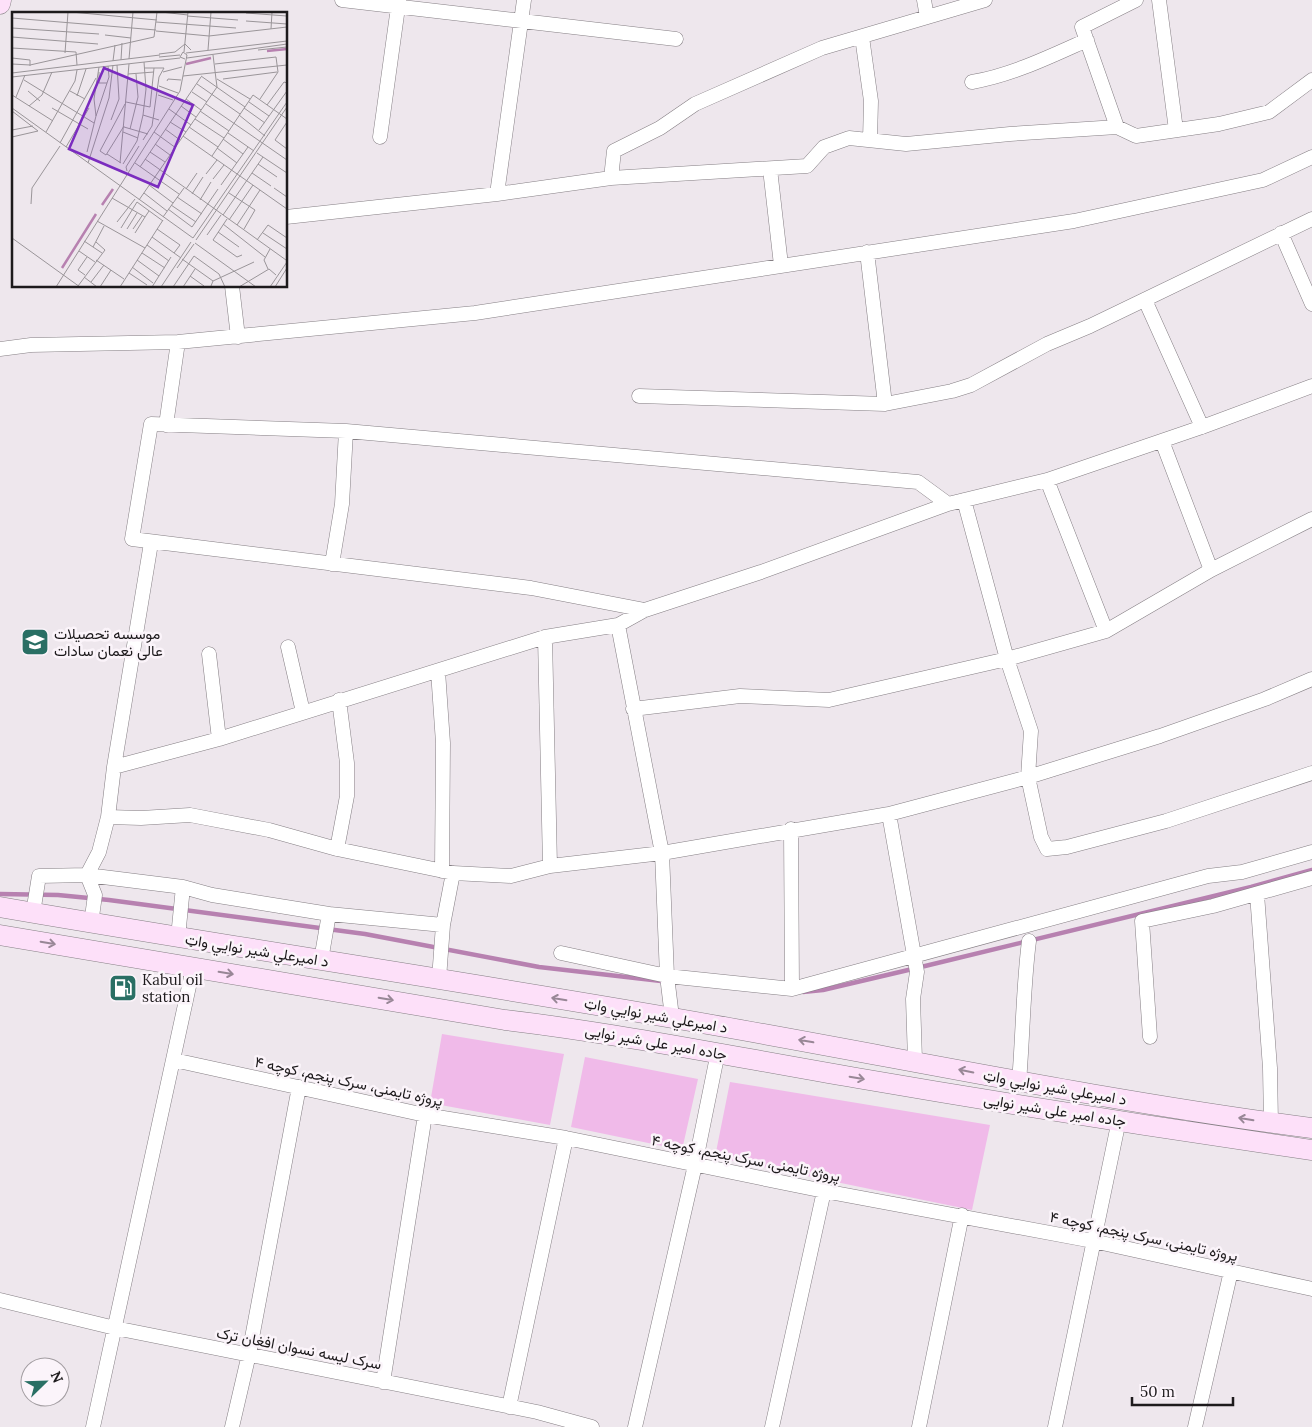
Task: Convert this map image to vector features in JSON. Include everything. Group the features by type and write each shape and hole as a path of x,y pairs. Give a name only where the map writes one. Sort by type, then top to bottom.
{"main road":[{"path":"0,4 1,0"},
{"name":"د امیرعلي شیر نوايي واټ","path":"0,907 91,924 672,1017 914,1060 1019,1082 1312,1128"},
{"name":"جاده امیر علی شیر نوایی","path":"0,935 505,1020 580,1029 718,1052 866,1080 1312,1150"}],"street":[{"path":"342,0 399,3 676,39"},
{"path":"497,194 524,0"},
{"path":"924,0 927,17"},
{"path":"611,178 614,151 660,128 695,104 822,48 985,0"},
{"path":"1117,127 1082,26 1136,0"},
{"path":"1159,0 1176,130"},
{"path":"380,137 399,3"},
{"path":"862,37 871,101 870,140"},
{"path":"972,82 1017,70 1086,40"},
{"path":"288,217 497,194 611,178 807,166 824,147 849,138 906,144 1010,134 1117,127 1136,136 1219,124 1269,112 1312,80"},
{"path":"0,349 31,345 178,342 475,313 1065,223 1263,180 1312,157"},
{"path":"770,169 781,265"},
{"path":"639,396 885,404 971,385 1048,344 1145,300 1312,219"},
{"path":"1281,233 1312,304"},
{"path":"867,252 885,404"},
{"path":"232,288 238,337"},
{"path":"1145,300 1202,427"},
{"path":"166,425 178,342"},
{"path":"114,767 219,740 339,700 546,637 618,625 644,610 761,572 948,504 1047,480 1202,427 1312,386"},
{"path":"644,610 531,588 151,543 132,539 150,424 346,431 918,482 948,504"},
{"path":"332,564 342,504 346,431"},
{"path":"1162,441 1211,570"},
{"path":"1047,480 1106,631"},
{"path":"964,500 1007,659 1031,731 1028,777 1041,837 1047,849 1067,848 1166,821 1312,773"},
{"path":"633,709 740,696 829,700 1007,659 1106,631 1211,570 1312,519"},
{"path":"86,875 99,852 108,817 114,767 151,543"},
{"path":"618,625 662,853 668,981 672,1017"},
{"path":"546,637 550,866"},
{"path":"288,647 303,712"},
{"path":"209,654 219,740"},
{"path":"438,670 443,743 447,872 439,979"},
{"path":"108,817 141,818 190,815 270,830 337,849 447,872 511,876 550,866 662,853 791,829 889,814 1028,777 1160,736 1265,699 1312,679"},
{"path":"337,849 346,796 347,763 339,700"},
{"path":"889,814 912,956 917,972 913,999 914,1060"},
{"path":"791,829 792,989"},
{"path":"561,953 668,981 792,989 1208,876 1242,872 1312,852"},
{"path":"33,913 39,881 86,875 183,887 212,895 329,914 443,925"},
{"path":"86,875 95,895 91,924"},
{"path":"1150,1037 1142,921 1257,894 1312,878"},
{"path":"178,937 183,887"},
{"path":"1257,894 1270,1068 1271,1123"},
{"path":"321,960 329,914"},
{"path":"1019,1082 1023,1031 1022,995 1029,941"},
{"path":"93,1427 193,968"},
{"path":"635,1427 695,1165 718,1052"},
{"name":"پروژه تایمنی، سرک پنجم، کوچه ۴","path":"174,1060 425,1116 566,1138 824,1191 1093,1240 1312,1289"},
{"path":"232,1427 249,1354 299,1088"},
{"path":"383,1382 425,1116"},
{"path":"1055,1427 1119,1120"},
{"path":"509,1407 566,1138"},
{"path":"772,1427 824,1191"},
{"path":"919,1427 962,1215"},
{"path":"1195,1427 1231,1271"},
{"name":"سرک لیسه نسوان افغان‌ ترک","path":"0,1300 115,1328 509,1407 592,1427"}],"shaded area":[{"path":"442,1034 564,1054 550,1125 430,1103"},
{"path":"585,1057 698,1079 682,1150 571,1127"},
{"path":"730,1082 990,1125 972,1210 715,1157"}],"waterway":[{"path":"803,992 823,990 921,967 1251,887 1312,870"},
{"path":"0,894 58,895 109,900 365,934 539,967 661,981"}],"place":[{"name":"موسسه تحصیلات عالی نعمان سادات","path":"35,642"},
{"name":"Kabul oil station","path":"123,988"}]}
